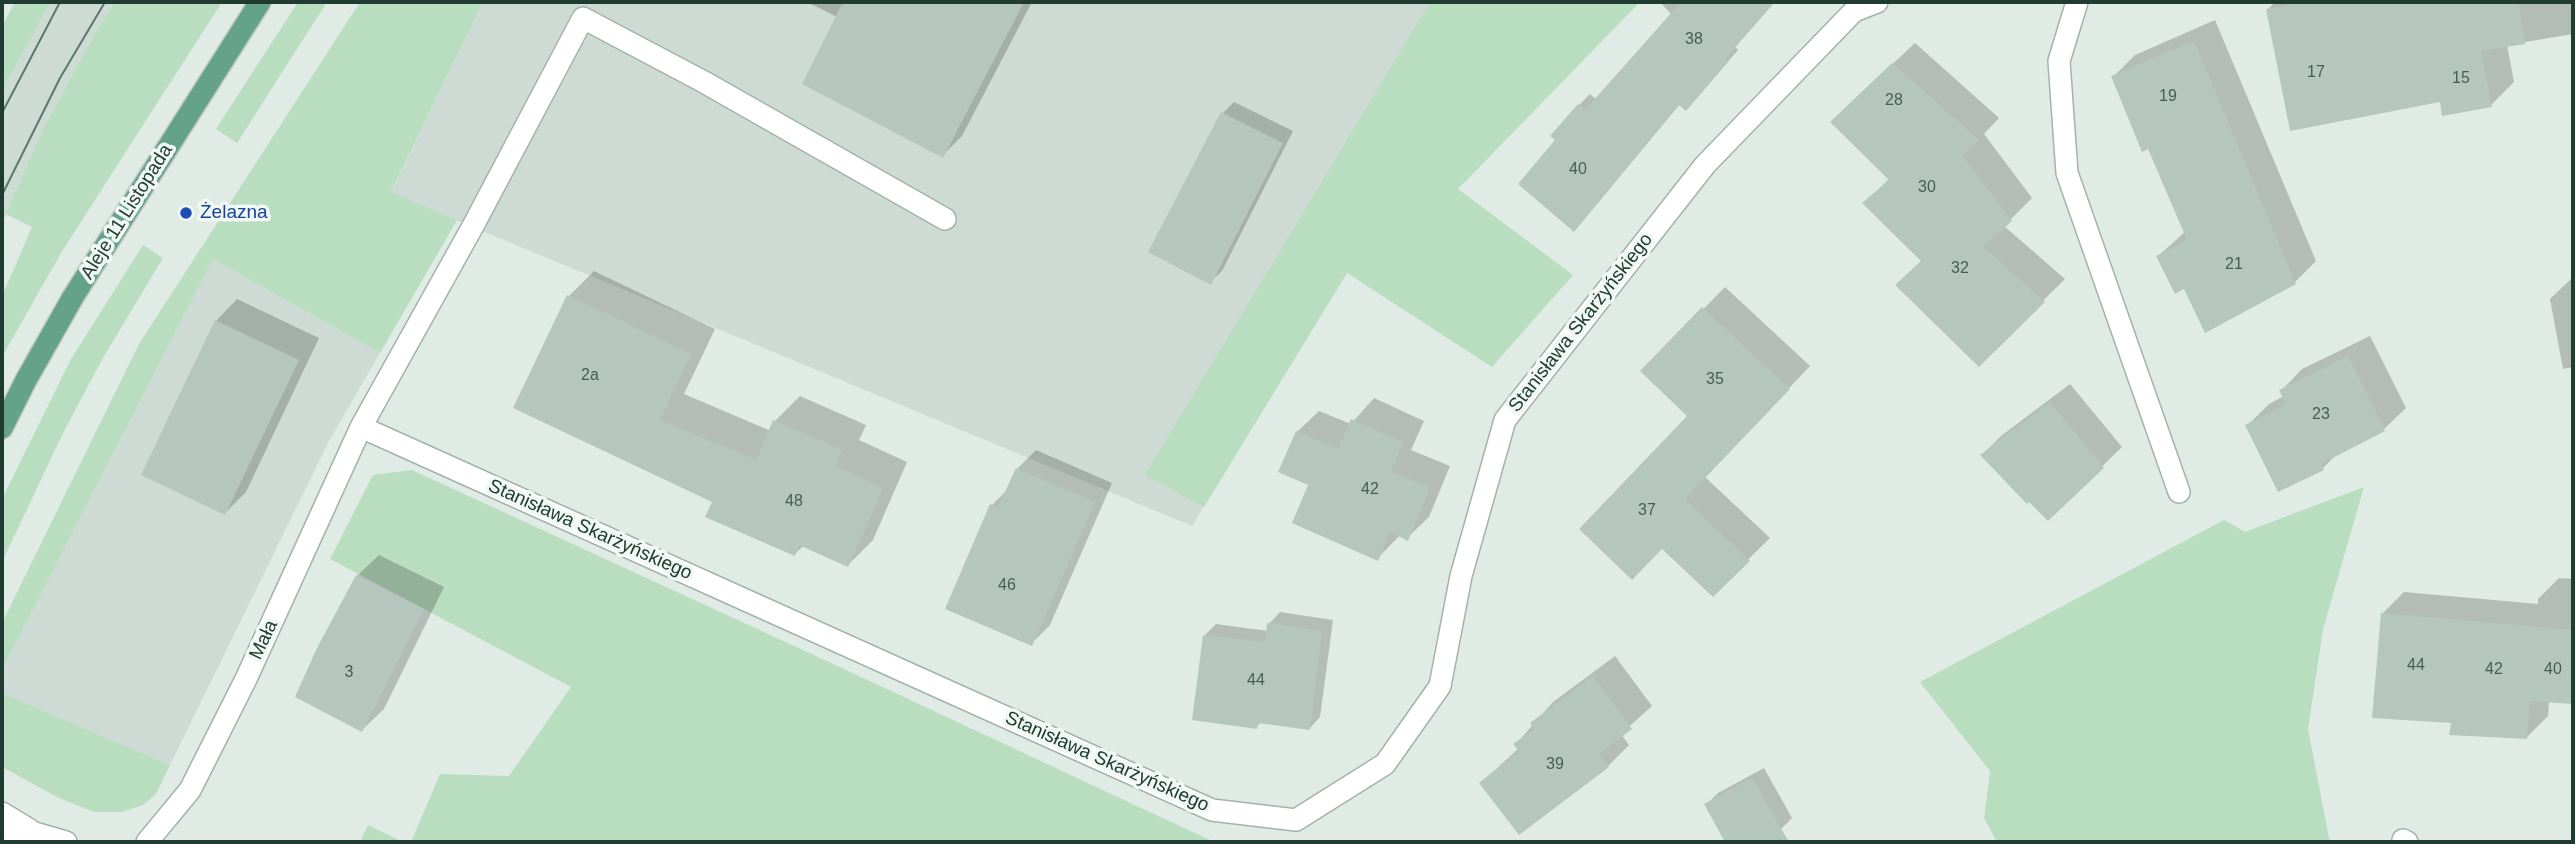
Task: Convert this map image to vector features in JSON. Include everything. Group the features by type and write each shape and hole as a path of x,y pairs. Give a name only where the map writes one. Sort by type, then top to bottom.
{"main road":[{"name":"Aleje 11 Listopada","path":"2,428 74,297 260,2"}],"street":[{"name":"Stanisława Skarżyńskiego","path":"361,427 1212,810 1296,820 1385,764 1440,686 1461,576 1504,420 1704,165 1854,11 1877,2"},
{"path":"2077,2 2059,61 2067,173 2179,492"},
{"name":"Mała","path":"147,842 190,790 246,679 361,427 473,226 583,18 704,82 946,219"},
{"path":"2,813 35,833"},
{"path":"2,831 35,833 66,842"}],"shaded area":[{"path":"51,2 115,2 43,129 2,224 2,90"},
{"path":"483,2 1500,2 1347,273 1192,526 391,193"},
{"path":"213,259 380,353 329,441 170,765 2,693 2,670"}],"green space":[{"path":"15,2 51,2 2,90 2,26"},
{"path":"115,2 222,2 61,253 2,357 2,296 32,227 6,214 43,129"},
{"path":"298,2 327,2 237,143 216,129"},
{"path":"360,2 483,2 391,192 457,220 380,353 213,259 2,670 2,623 139,344"},
{"path":"1430,2 1640,2 1458,189 1573,275 1492,367 1347,273 1204,507 1145,475"},
{"path":"143,245 163,258 103,358 64,431 2,562 2,499 71,359"},
{"path":"412,470 1214,842 411,842 440,774 509,776 571,687 330,559 373,475"},
{"path":"2364,487 2323,629 2308,729 2329,838 2332,842 1997,842 1984,818 1990,771 1920,682 2224,520 2245,532"},
{"path":"2,693 170,765 156,794 143,805 122,812 94,812 59,798 2,767"},
{"path":"368,825 403,842 360,842"}],"building":[{"path":"843,2 1024,2 943,158 802,84"},
{"path":"1681,2 1775,2 1725,59 1728,62 1686,111 1679,105 1574,232 1518,184 1555,140 1550,136 1578,104 1585,110"},
{"path":"2302,2 2518,2 2525,44 2481,51 2492,107 2442,116 2440,102 2290,131 2266,9"},
{"path":"2194,41 2296,284 2205,333 2184,289 2175,294 2156,256 2187,240 2148,149 2142,152 2111,76"},
{"path":"1892,63 1979,140 1963,156 2012,221 1983,247 2045,302 1979,367 1895,285 1921,261 1862,203 1889,180 1830,122"},
{"path":"1221,112 1283,143 1211,285 1148,252"},
{"path":"567,295 691,354 660,420 756,460 773,420 842,450 835,466 883,488 848,567 799,545 795,556 705,517 712,502 513,408"},
{"path":"1702,307 1790,389 1685,499 1750,561 1713,597 1662,549 1632,580 1579,529 1687,416 1640,371"},
{"path":"215,320 299,360 225,515 141,475"},
{"path":"2348,356 2385,431 2321,464 2324,470 2278,492 2245,425 2286,404 2279,390"},
{"path":"2050,402 2104,468 2048,521 2029,502 2027,504 1980,455"},
{"path":"1351,419 1403,442 1391,472 1430,487 1408,541 1390,532 1378,561 1292,523 1308,485 1278,472 1296,431 1338,449"},
{"path":"1016,468 1095,502 1032,646 945,609 990,504 998,507"},
{"path":"356,575 424,609 362,732 295,697 316,650"},
{"path":"2381,613 2573,630 2573,704 2530,701 2527,739 2449,735 2451,723 2372,718"},
{"path":"1267,623 1322,631 1310,730 1258,723 1257,729 1192,720 1203,635 1265,642"},
{"path":"1593,676 1632,729 1599,754 1609,767 1519,835 1479,783 1519,751 1513,744 1534,729 1530,723"},
{"path":"1752,778 1789,842 1725,842 1704,804"}],"tram line":[{"path":"2,113 60,2"},
{"path":"2,195 60,78 105,2"}],"place":[{"name":"Żelazna","path":"186,213"}]}
